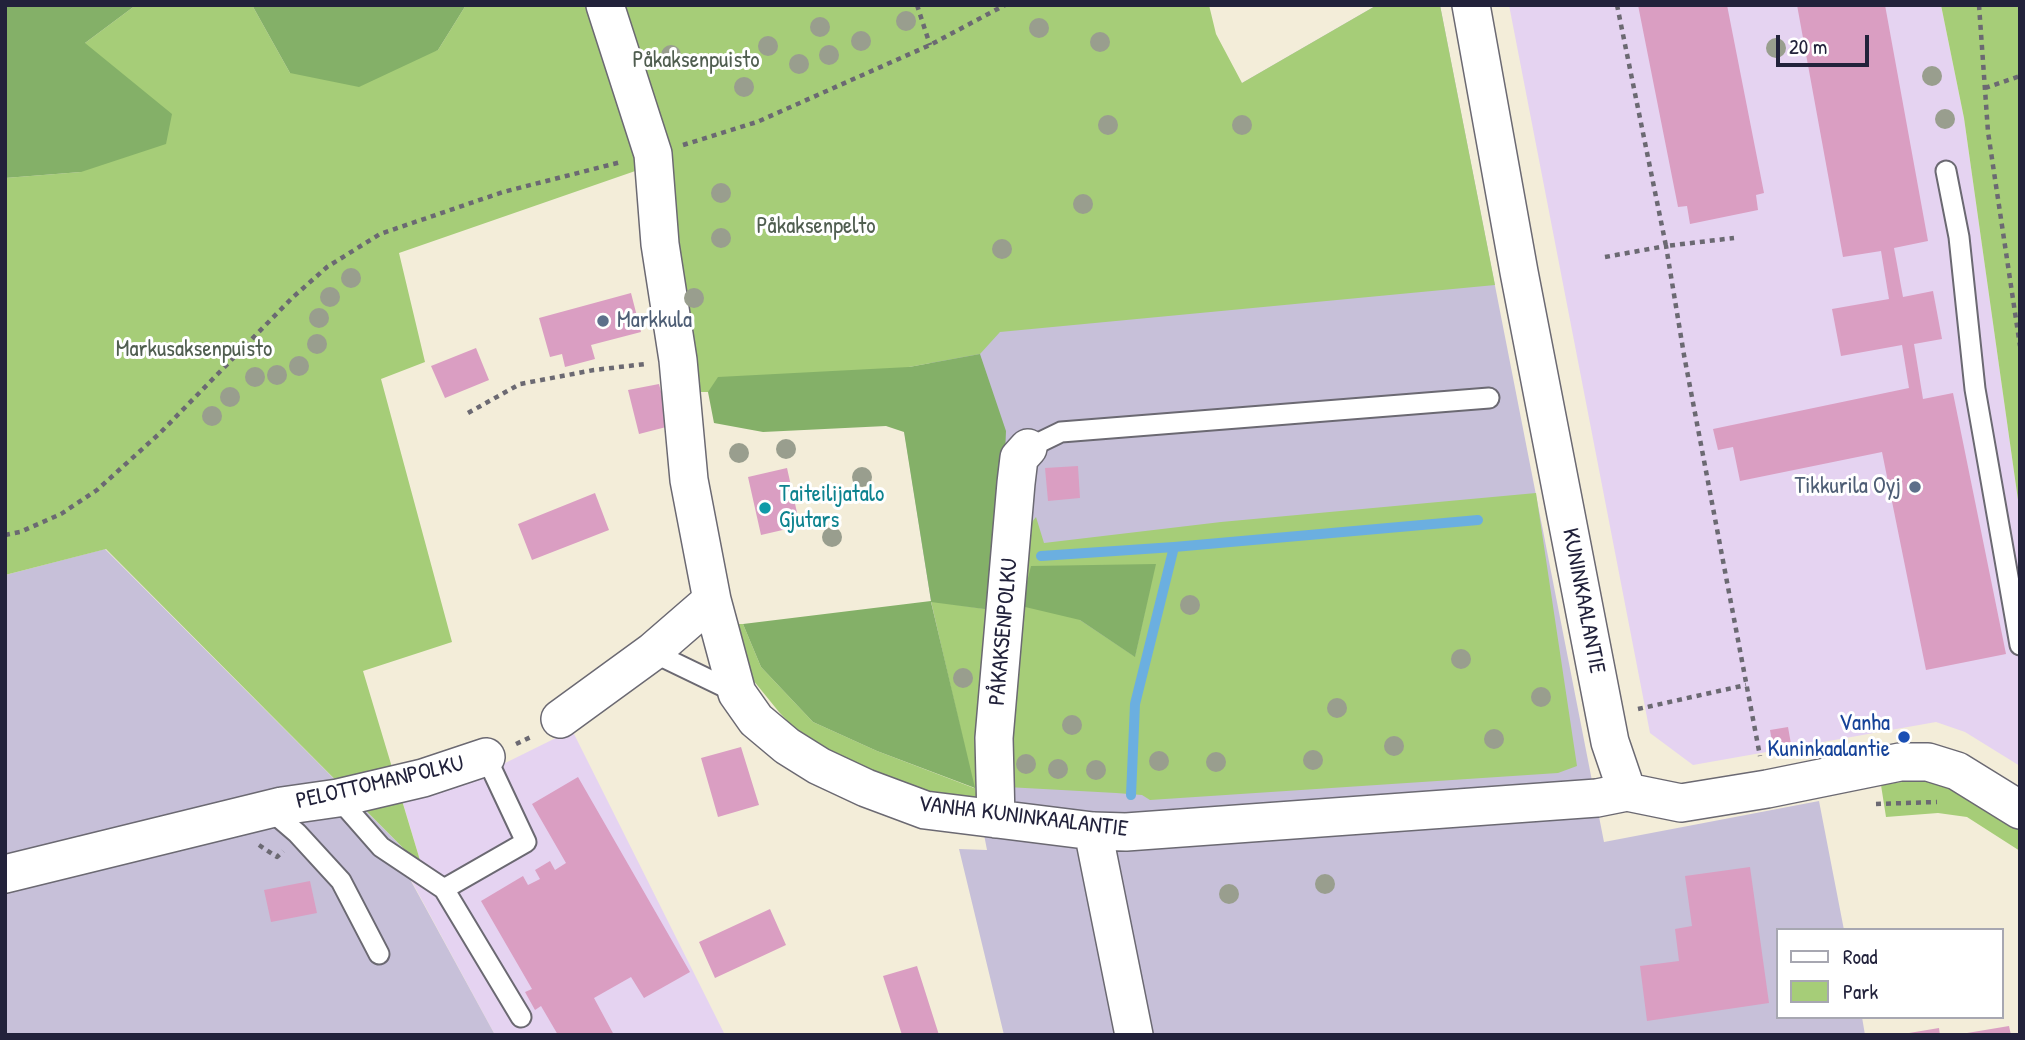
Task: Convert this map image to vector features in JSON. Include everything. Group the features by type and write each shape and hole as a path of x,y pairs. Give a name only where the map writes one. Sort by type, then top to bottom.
{"street":[{"name":"VANHA KUNINKAALANTIE","path":"606,5 653,154 660,244 678,360 689,480 712,600 737,693 756,720 787,746 819,766 866,788 925,810 1093,831 1126,832 1597,798 1627,792"},
{"name":"KUNINKAALANTIE","path":"1471,5 1519,272 1610,742 1627,792"},
{"name":"PÅKAKSENPOLKU","path":"996,819 994,737 1016,483 1019,458 1028,448"},
{"path":"560,719 652,652 712,600"},
{"name":"PELOTTOMANPOLKU","path":"5,874 269,809 338,798 423,778 486,757"},
{"path":"1627,792 1681,803 1889,764 1928,762 1957,772 2019,810"},
{"path":"1093,831 1134,1035"}],"lane":[{"path":"1946,171 1959,237 1975,389 2020,645"},
{"path":"1028,448 1061,432 1489,398"},
{"path":"652,652 737,693"},
{"path":"444,890 526,842 486,757"},
{"path":"338,798 381,847 444,890 521,1017"},
{"path":"269,809 297,834 341,881 379,954"}],"path":[{"path":"917,5 930,45"},
{"path":"5,535 20,532 61,514 97,490 160,433 309,283 327,267 380,234 503,192 653,154 757,122 930,45 1005,5"},
{"path":"1618,5 1666,246 1684,355 1767,789"},
{"path":"1979,5 1988,132 2017,308 2020,346"},
{"path":"1985,88 2020,76"},
{"path":"1605,257 1734,238"},
{"path":"468,413 520,384 594,370 678,360"},
{"path":"1629,711 1746,685"},
{"name":"PELOTTOMANPOLKU","path":"486,757 544,731 560,719"}],"shaded area":[{"path":"1377,5 1440,5 1604,842 1819,801 1844,928 1776,928 1776,1019 1862,1019 1865,1035 1004,1035 959,849 987,850 931,601 898,392 1242,83"},
{"path":"1509,5 1941,5 1964,118 2020,514 2020,766 1965,732 1936,722 1693,765 1650,733"},
{"path":"105,549 422,867 411,881 495,1035 5,1035 5,575"},
{"path":"572,730 725,1035 495,1035 411,880 422,867 402,800 485,773"}],"green space":[{"path":"5,5 136,5 85,43 172,114 166,144 81,172 5,178"},
{"name":"Markusaksenpuisto","path":"136,5 252,5 290,73 438,50 466,5 585,5 641,169 399,253 425,362 381,379 452,642 363,671 422,867 106,549 5,575 5,178 81,172 85,43"},
{"path":"252,5 466,5 438,50 359,87 290,73"},
{"path":"614,5 1209,5 1216,34 1242,83 1377,5 1440,5 1495,285 1000,332 980,354 909,367 898,392 692,392"},
{"path":"1941,5 2020,5 2020,514 1964,118"},
{"path":"980,354 1006,431 1001,551 992,610 931,602 975,788 877,751 813,722 761,667 743,624 931,601 904,432 886,426 763,432 714,423 708,392 718,377 909,367"},
{"path":"1536,493 1577,766 1558,773 1150,800 1142,795 1007,787 1024,532 1036,517 1044,543 1221,522","holes":["1155,565 1135,656 1080,620"]},
{"path":"1156,564 1135,657 1080,620 1021,606 1031,566"},
{"path":"931,601 992,610 982,773 975,788 979,806 867,772 808,743 753,680 746,666 735,624 743,624 761,667 813,722 877,751 974,788"},
{"path":"1923,779 1957,788 2020,830 2020,851 1967,817 1938,813 1886,817 1881,785"}],"building":[{"path":"1638,5 1727,5 1764,193 1756,195 1758,210 1690,224 1687,206 1678,207"},
{"path":"1797,5 1885,5 1928,241 1894,248 1903,297 1933,291 1942,339 1914,344 1923,399 1953,393 2006,654 1926,670 1882,452 1740,481 1733,447 1718,450 1713,429 1909,388 1902,345 1841,356 1832,309 1889,299 1881,251 1843,257"},
{"path":"631,293 641,332 591,345 595,359 565,367 562,354 550,357 539,318"},
{"path":"476,348 489,380 445,398 431,366"},
{"path":"659,384 670,426 639,434 628,390"},
{"path":"1078,466 1080,498 1048,501 1045,468"},
{"path":"787,468 800,526 761,535 748,477"},
{"path":"595,493 609,530 532,560 518,524"},
{"path":"1788,727 1791,744 1773,747 1770,730"},
{"path":"741,747 759,805 718,817 701,758"},
{"path":"578,777 690,972 644,998 631,977 594,998 614,1035 558,1035 541,1006 535,1010 525,992 532,989 481,901 523,876 528,885 540,879 535,870 550,861 555,870 566,863 532,804"},
{"path":"1750,867 1769,1003 1647,1021 1640,966 1679,961 1675,929 1692,926 1685,876"},
{"path":"310,881 317,913 271,922 264,890"},
{"path":"770,909 786,945 715,978 699,942"},
{"path":"917,966 939,1035 902,1035 883,976"},
{"path":"2009,1026 2011,1035 1967,1035 1967,1033"},
{"path":"1939,1028 1940,1035 1909,1033"}],"waterway":[{"path":"1041,556 1478,520"},
{"path":"1131,795 1135,704 1174,547"}],"place":[{"name":"Markkula","path":"603,321"},
{"name":"Tikkurila Oyj","path":"1915,487"},
{"name":"Taiteilijatalo Gjutars","path":"765,508"},
{"name":"Vanha Kuninkaalantie","path":"1904,737"}],"park label":[{"name":"Påkaksenpuisto","path":"696,61"},
{"name":"Påkaksenpelto","path":"816,227"}]}
